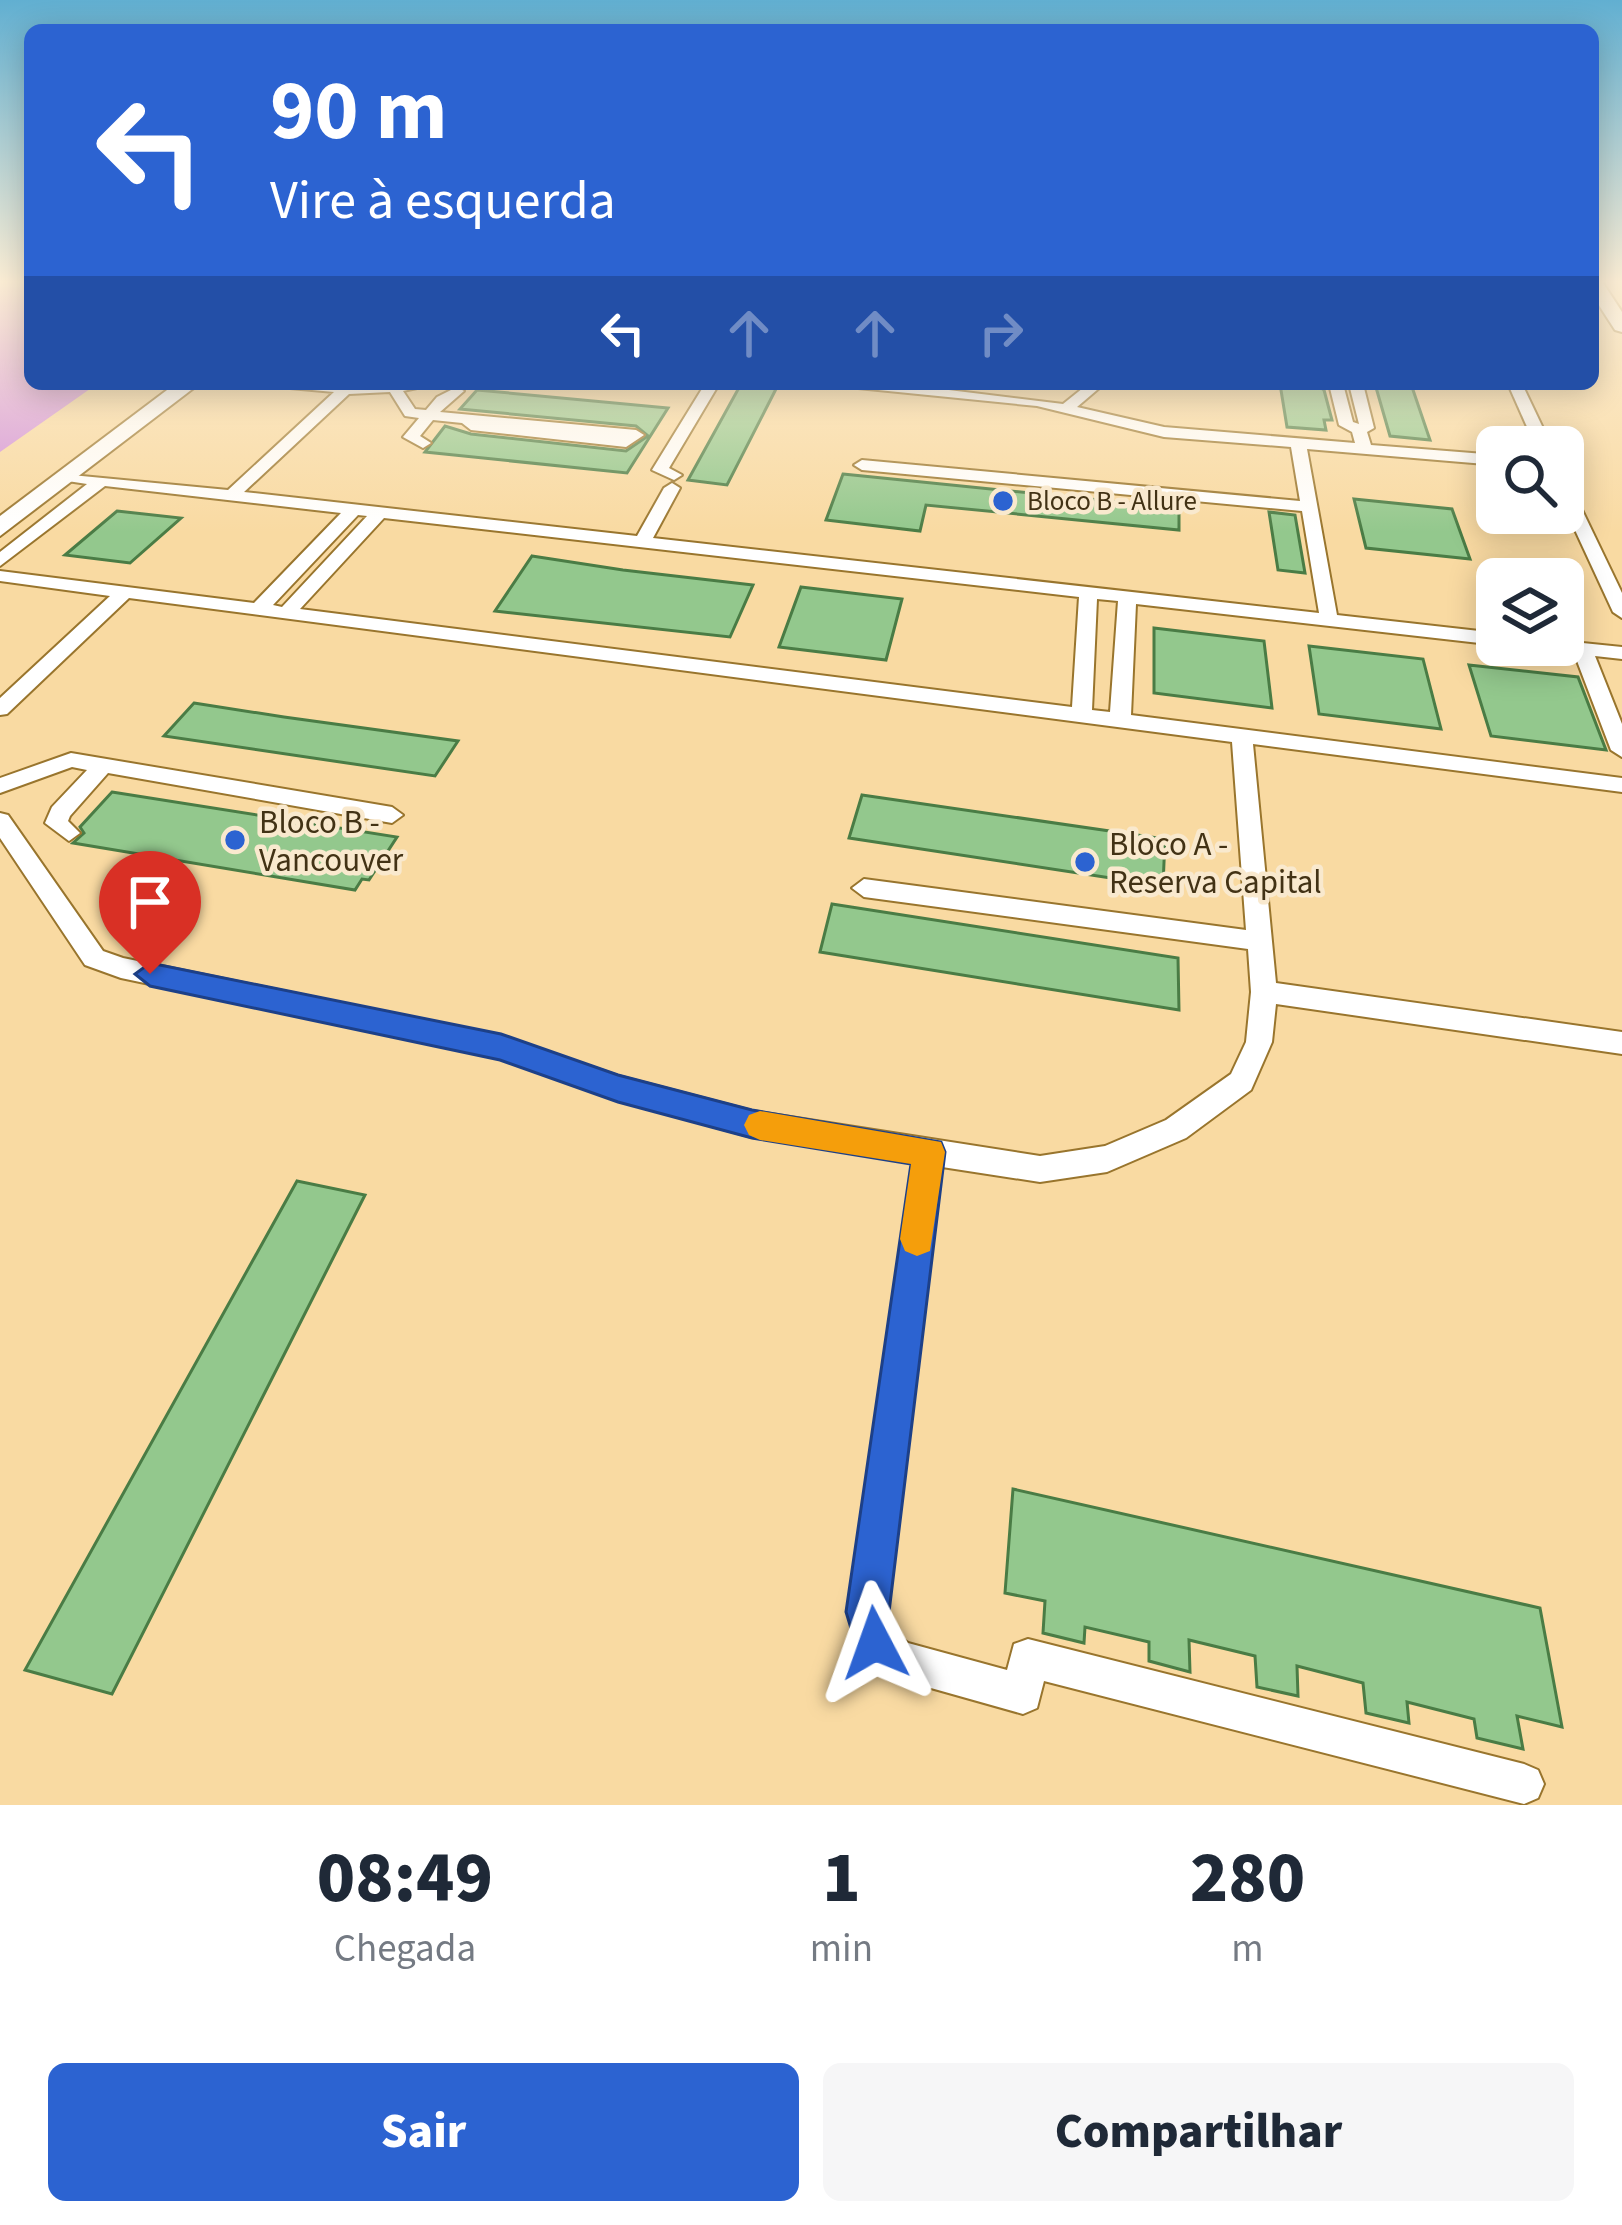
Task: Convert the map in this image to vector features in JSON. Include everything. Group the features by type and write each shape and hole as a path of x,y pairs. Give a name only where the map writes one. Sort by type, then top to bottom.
{"main road":[{"path":"0,528 180,390"}],"street":[{"path":"231,496 345,390"},
{"path":"395,390 405,411 636,435 626,442 471,425 469,421"},
{"path":"642,542 673,481 659,472 708,390"},
{"path":"908,390 1065,409 1136,428 1476,458"},
{"path":"1065,409 1089,390"},
{"path":"1337,390 1346,425 1367,428 1358,390"},
{"path":"1518,390 1534,426"},
{"path":"423,443 410,437 458,391"},
{"path":"1359,429 1364,449"},
{"path":"1298,443 1329,620"},
{"path":"862,465 1310,507"},
{"path":"67,477 1476,637"},
{"path":"0,561 101,481"},
{"path":"259,609 354,509"},
{"path":"286,613 380,512"},
{"path":"1584,532 1622,611"},
{"path":"0,576 1622,785"},
{"path":"0,710 125,592"},
{"path":"1082,715 1088,592"},
{"path":"1120,720 1127,597"},
{"path":"1584,649 1617,652 1622,677"},
{"path":"1584,654 1622,750"},
{"path":"0,821 94,958 108,963 501,1047 618,1088 752,1124 1040,1169 1107,1159 1176,1129 1241,1082 1258,1042 1264,992 1242,736"},
{"path":"0,786 71,760 392,815"},
{"path":"68,833 56,823 60,813 104,764"},
{"path":"864,888 1260,941"},
{"path":"1264,992 1622,1043"},
{"path":"929,1152 868,1612 875,1643 899,1660 1023,1694 1028,1658 1523,1784"}],"shaded area":[{"path":"0,364 24,364 24,390 88,390 0,452"}],"building":[{"path":"477,390 668,408 627,473 425,452 445,426 471,434 626,451 648,436 636,426 460,409"},
{"path":"738,390 775,390 727,485 688,480"},
{"path":"1281,390 1324,390 1332,420 1324,420 1326,430 1287,427"},
{"path":"1377,390 1413,390 1430,440 1390,436"},
{"name":"Bloco B - Allure","path":"843,474 1179,508 1179,530 926,505 920,531 826,520"},
{"path":"1354,499 1452,509 1470,559 1366,548"},
{"path":"117,511 181,518 130,563 65,555"},
{"path":"1269,512 1295,515 1305,573 1278,570"},
{"path":"532,556 753,585 730,637 495,611"},
{"path":"801,587 902,599 886,660 779,647"},
{"path":"1154,628 1264,641 1272,708 1154,693"},
{"path":"1309,646 1423,659 1441,729 1319,714"},
{"path":"1469,665 1578,677 1606,750 1491,736"},
{"path":"194,703 458,741 435,776 164,736"},
{"name":"Bloco B - Vancouver","path":"112,792 397,837 369,880 362,879 355,890 73,843 84,833 80,827"},
{"name":"Bloco A - Reserva Capital","path":"862,795 1165,839 1163,886 849,838"},
{"path":"832,904 1178,958 1179,1010 820,952"},
{"path":"297,1181 365,1195 112,1694 25,1670"},
{"path":"1013,1489 1540,1608 1562,1727 1517,1716 1523,1749 1477,1738 1474,1719 1407,1702 1409,1723 1366,1713 1363,1683 1297,1666 1298,1696 1257,1687 1255,1656 1189,1640 1190,1672 1149,1661 1149,1642 1085,1627 1084,1643 1043,1633 1045,1601 1005,1593"}],"slow traffic":[{"path":"760,1125 929,1152 917,1239"}],"place":[{"name":"Bloco B - Allure","path":"1003,501"},
{"name":"Bloco B - Vancouver","path":"235,840"},
{"name":"Bloco A - Reserva Capital","path":"1085,862"}],"route":[{"path":"150,974 501,1047 618,1088 752,1124 929,1152 868,1612 875,1643"}]}
